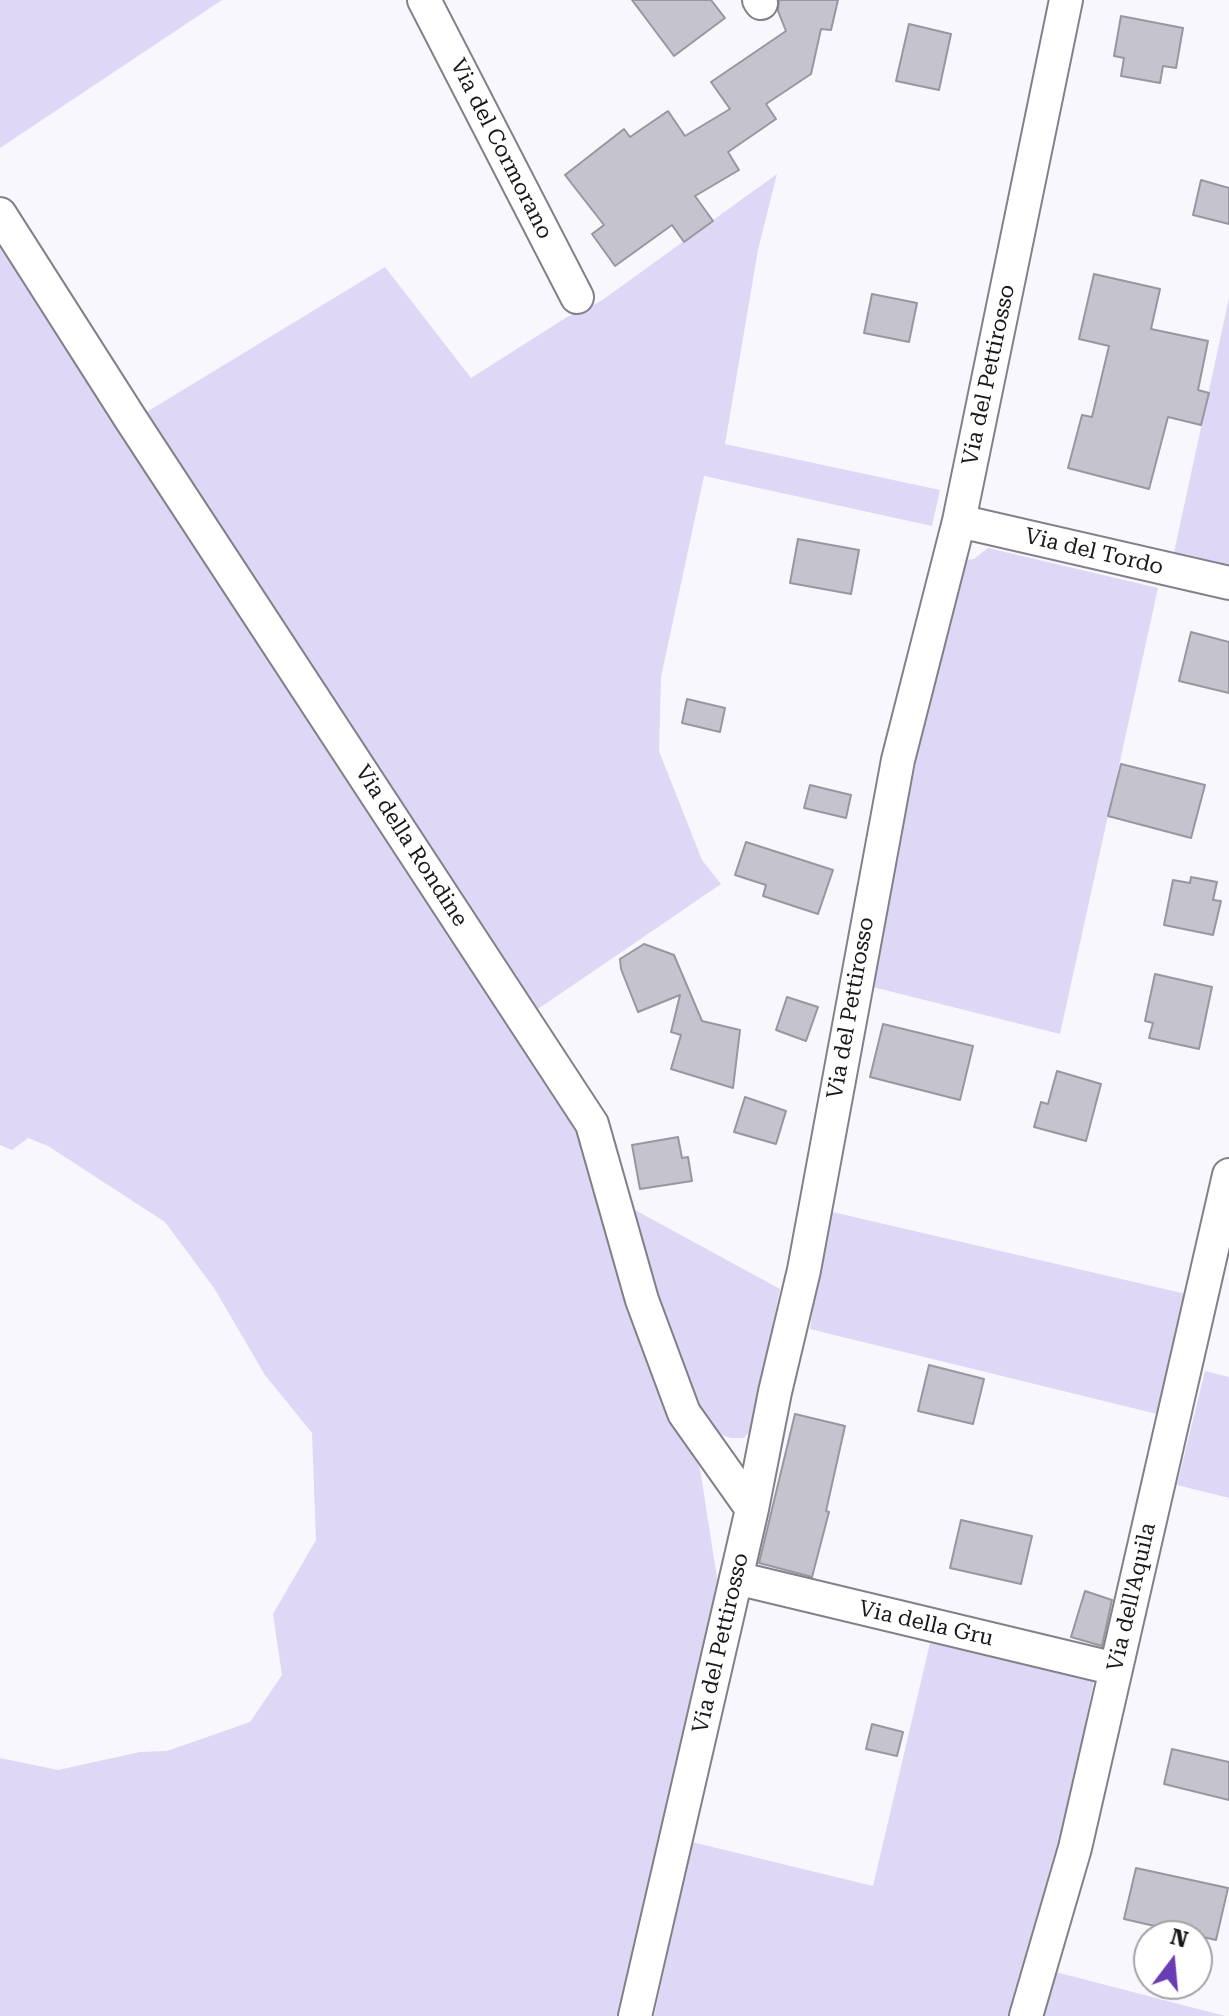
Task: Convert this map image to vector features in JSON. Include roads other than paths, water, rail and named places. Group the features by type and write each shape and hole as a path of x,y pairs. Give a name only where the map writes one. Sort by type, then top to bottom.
{"street":[{"name":"Via del Cormorano","path":"424,0 577,297"},
{"name":"Via del Pettirosso","path":"635,2016 804,1270 898,760 959,521 1066,0"},
{"name":"Via della Rondine","path":"0,214 592,1124 642,1300 684,1413 752,1509"},
{"name":"Via del Tordo","path":"959,521 1229,583"},
{"name":"Via dell'Aquila","path":"1026,2016 1075,1848 1229,1175"},
{"name":"Via della Gru","path":"736,1578 1116,1669"}]}
